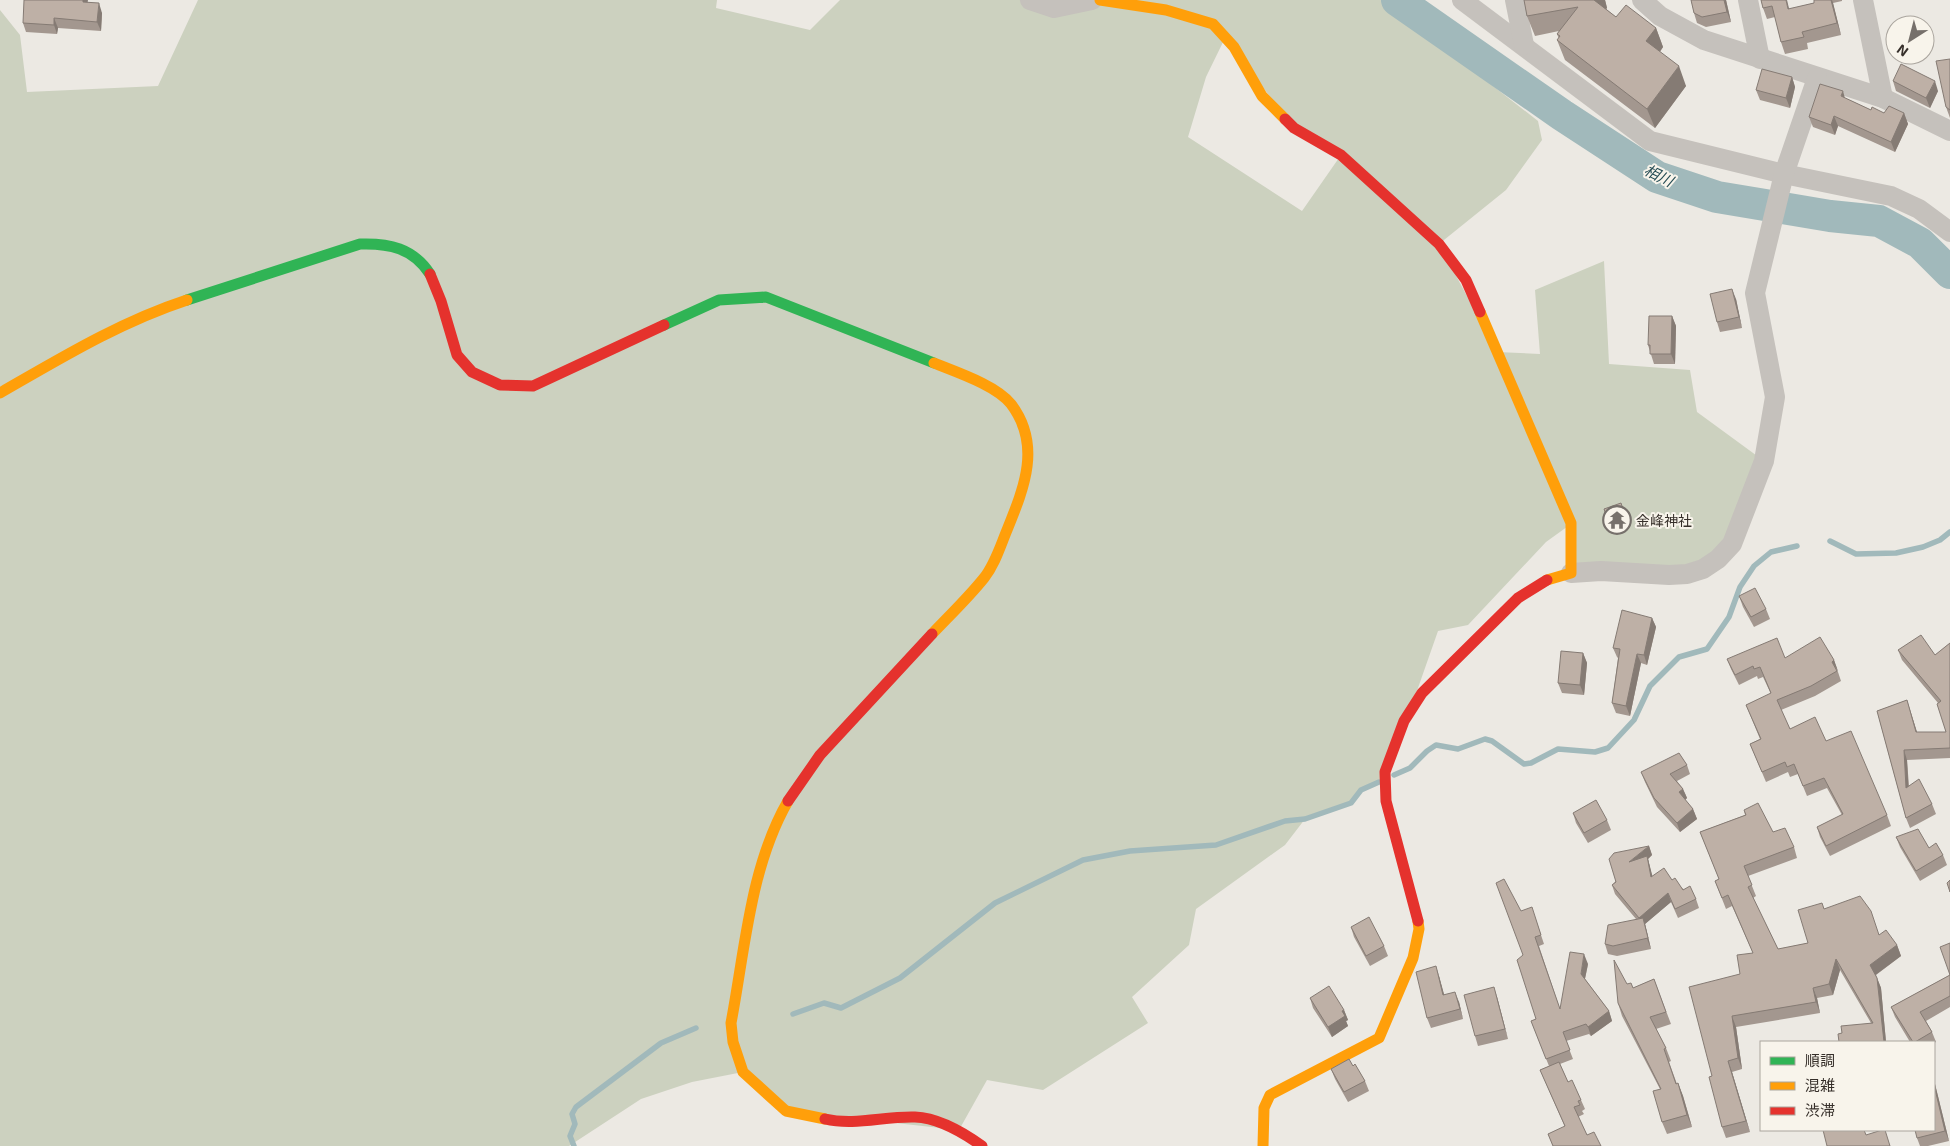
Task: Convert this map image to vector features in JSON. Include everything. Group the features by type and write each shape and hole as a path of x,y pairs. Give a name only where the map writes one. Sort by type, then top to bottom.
{"street":[{"path":"1030,0 1054,8 1092,0"},
{"path":"1100,0 1166,10 1212,24 1234,47 1262,96 1294,128 1341,155 1439,244 1466,280 1534,443 1571,523 1571,573"},
{"path":"1462,0 1650,141 1782,181 1891,196 1919,209 1950,232"},
{"path":"1515,0 1524,45"},
{"path":"1642,0 1660,16 1704,40 1883,98 1950,131"},
{"path":"1748,0 1760,59"},
{"path":"1864,0 1883,98"},
{"path":"1263,1146 1264,1108 1270,1095 1378,1038 1413,958 1418,930 1416,908 1386,801 1385,772 1404,721 1422,693 1518,598 1546,580 1571,573 1601,571 1668,575 1687,574 1718,560 1732,544 1764,461 1775,397 1756,293 1782,181 1817,78"},
{"path":"0,393 99,336 165,307 360,244 372,242 398,246 423,262 438,288 458,356 480,378 500,386 516,388 533,386 718,300 766,297 943,367 988,386 1000,394 1010,403 1022,423 1029,450 1029,464 1023,490 996,560 984,578 820,755 798,784 782,813 766,852 731,1023 733,1042 744,1072 786,1111 842,1123 916,1117 959,1130 982,1146"}],"green space":[{"path":"198,0 717,0 716,8 810,30 840,0 1383,0 1538,121 1542,140 1506,190 1439,244 1497,352 1540,354 1535,290 1604,261 1609,364 1690,370 1697,412 1764,461 1749,506 1703,569 1571,573 1571,524 1546,542 1468,625 1438,631 1386,779 1361,790 1351,803 1305,819 1285,845 1196,909 1189,945 1132,997 1148,1023 1043,1090 987,1080 959,1130 786,1111 743,1072 692,1082 641,1099 569,1146 0,1146 0,10 20,35 27,92 158,86","holes":["1225,38 1294,128 1341,155 1302,211 1188,137 1206,77"]}],"building":[{"path":"24,0 83,0 83,2 99,3 97,22 54,18 54,25 23,23"},
{"path":"1524,0 1594,0 1616,17 1626,5 1656,28 1646,41 1679,66 1647,109 1557,40 1560,36 1557,34 1578,7 1527,16"},
{"path":"1691,0 1724,0 1727,12 1702,17 1694,13"},
{"path":"1761,0 1786,0 1788,9 1814,3 1814,0 1831,0 1837,23 1802,32 1804,37 1781,42 1772,6 1763,8"},
{"path":"1950,59 1950,110 1946,107 1936,61"},
{"path":"1901,65 1903,65 1935,81 1926,98 1893,81"},
{"path":"1762,69 1792,77 1786,98 1756,90"},
{"path":"1820,84 1843,91 1841,96 1871,110 1872,107 1884,113 1889,106 1904,113 1891,142 1834,116 1831,125 1809,117"},
{"path":"1732,289 1739,317 1717,322 1710,294"},
{"path":"1649,316 1672,316 1671,354 1650,354 1650,345 1648,345"},
{"name":"金峰神社","path":"1621,503 1627,521 1610,527 1604,509"},
{"path":"1755,588 1766,609 1751,617 1739,596"},
{"path":"1622,610 1652,618 1644,655 1637,654 1626,706 1612,703 1620,649 1613,648"},
{"path":"1921,635 1935,655 1950,643 1950,748 1904,750 1906,788 1919,779 1932,804 1906,818 1877,711 1907,700 1916,732 1946,732 1937,704 1941,701 1898,650"},
{"path":"1820,637 1834,660 1832,662 1837,671 1811,686 1777,700 1790,729 1815,717 1826,741 1851,731 1887,815 1826,846 1817,827 1843,814 1824,778 1803,786 1794,764 1787,767 1785,762 1762,772 1750,744 1761,739 1746,705 1771,693 1760,667 1754,669 1753,666 1735,675 1727,659 1777,638 1785,658"},
{"path":"1561,651 1583,653 1580,685 1558,683"},
{"path":"1679,753 1687,765 1670,774 1683,789 1679,792 1693,809 1677,823 1654,798 1641,772"},
{"path":"1596,800 1607,820 1584,833 1573,813"},
{"path":"1758,803 1773,832 1785,828 1794,847 1744,866 1752,885 1748,887 1778,949 1808,943 1798,910 1822,903 1824,909 1860,896 1871,911 1879,935 1886,930 1897,945 1870,965 1877,978 1884,1041 1839,1041 1838,1034 1842,1033 1841,1026 1873,1023 1836,959 1829,984 1813,988 1816,1002 1732,1016 1738,1058 1728,1061 1746,1121 1722,1127 1709,1077 1712,1076 1689,987 1740,974 1737,955 1753,953 1728,895 1722,898 1715,881 1719,879 1700,832 1746,815 1744,810"},
{"path":"1918,829 1929,848 1936,843 1943,855 1916,871 1896,837"},
{"path":"1649,846 1629,862 1647,856 1651,877 1664,868 1672,880 1675,878 1683,890 1690,886 1696,899 1675,909 1668,893 1639,918 1612,885 1616,882 1609,859 1614,853"},
{"path":"1504,879 1521,911 1532,907 1541,935 1535,937 1560,1009 1570,952 1584,954 1581,974 1609,1011 1588,1027 1586,1024 1563,1032 1570,1050 1546,1059 1531,1021 1536,1019 1517,960 1523,955 1496,883"},
{"path":"1950,880 1950,892 1947,883"},
{"path":"1369,917 1384,946 1366,956 1351,927"},
{"path":"1643,918 1648,938 1613,946 1605,944 1608,925"},
{"path":"1950,943 1950,975 1940,947"},
{"path":"1614,960 1627,984 1631,983 1633,988 1654,979 1666,1012 1650,1017 1666,1048 1664,1049 1676,1084 1678,1083 1687,1115 1662,1122 1653,1091 1661,1089 1618,1003"},
{"path":"1436,966 1443,995 1455,992 1460,1009 1427,1018 1416,972"},
{"path":"1950,975 1950,996 1920,1012 1932,1032 1917,1041 1912,1041 1891,1007"},
{"path":"1329,986 1344,1010 1342,1011 1345,1016 1328,1027 1310,998"},
{"path":"1494,987 1505,1029 1475,1036 1464,995"},
{"path":"1349,1059 1353,1066 1355,1064 1365,1081 1344,1092 1331,1069"},
{"path":"1559,1062 1568,1082 1572,1080 1581,1100 1578,1101 1580,1105 1574,1107 1587,1135 1594,1132 1601,1146 1553,1146 1548,1134 1565,1126 1540,1070"},
{"path":"1935,1089 1945,1131 1917,1138 1915,1131 1935,1131"},
{"path":"1823,1131 1864,1131 1866,1135 1885,1131 1890,1146 1827,1146"}],"waterway":[{"name":"相川","path":"1397,0 1562,115 1657,177 1717,197 1830,216 1879,221 1920,243 1950,273"},
{"path":"1830,541 1856,554 1896,553 1923,547 1940,540 1950,532"},
{"path":"1394,775 1410,768 1436,745 1458,749 1485,739 1492,741 1524,764 1531,763 1558,749 1595,752 1608,748 1634,720 1650,686 1679,657 1707,649 1729,617 1740,587 1754,566 1771,552 1797,546"},
{"path":"793,1014 824,1003 841,1008 900,978 995,903 1083,860 1130,851 1216,845 1285,821 1305,819 1351,803 1361,790 1379,782"},
{"path":"574,1146 570,1136 575,1124 572,1114 576,1107 661,1043 696,1028"}],"traffic: fast":[{"path":"187,300 360,244 390,246 399,249 416,258 430,274"},
{"path":"664,325 719,300 766,297 934,363"}],"traffic: slow":[{"path":"1100,0 1166,10 1213,24 1234,47 1262,96 1285,119"},
{"path":"0,393 114,330 187,300"},
{"path":"1480,312 1571,523 1571,573 1547,580"},
{"path":"932,634 972,593 991,567 1000,549 1019,498 1027,467 1028,451 1026,435 1020,419 1011,404 1004,397 986,385 934,363"},
{"path":"788,801 775,826 765,853 750,909 731,1023 733,1042 743,1072 786,1111 825,1119"},
{"path":"1263,1146 1264,1108 1270,1095 1379,1038 1413,958 1419,929 1418,921"}],"traffic: jam":[{"path":"1285,119 1294,128 1341,155 1439,244 1466,280 1480,312"},
{"path":"430,274 441,301 457,355 472,372 500,385 533,386 664,325"},
{"path":"1418,921 1386,801 1385,772 1404,721 1422,693 1518,598 1547,580"},
{"path":"788,801 820,755 932,634"},
{"path":"825,1119 847,1122 903,1117 924,1118 950,1127 982,1146"}],"place":[{"name":"金峰神社","path":"1617,520"}]}
